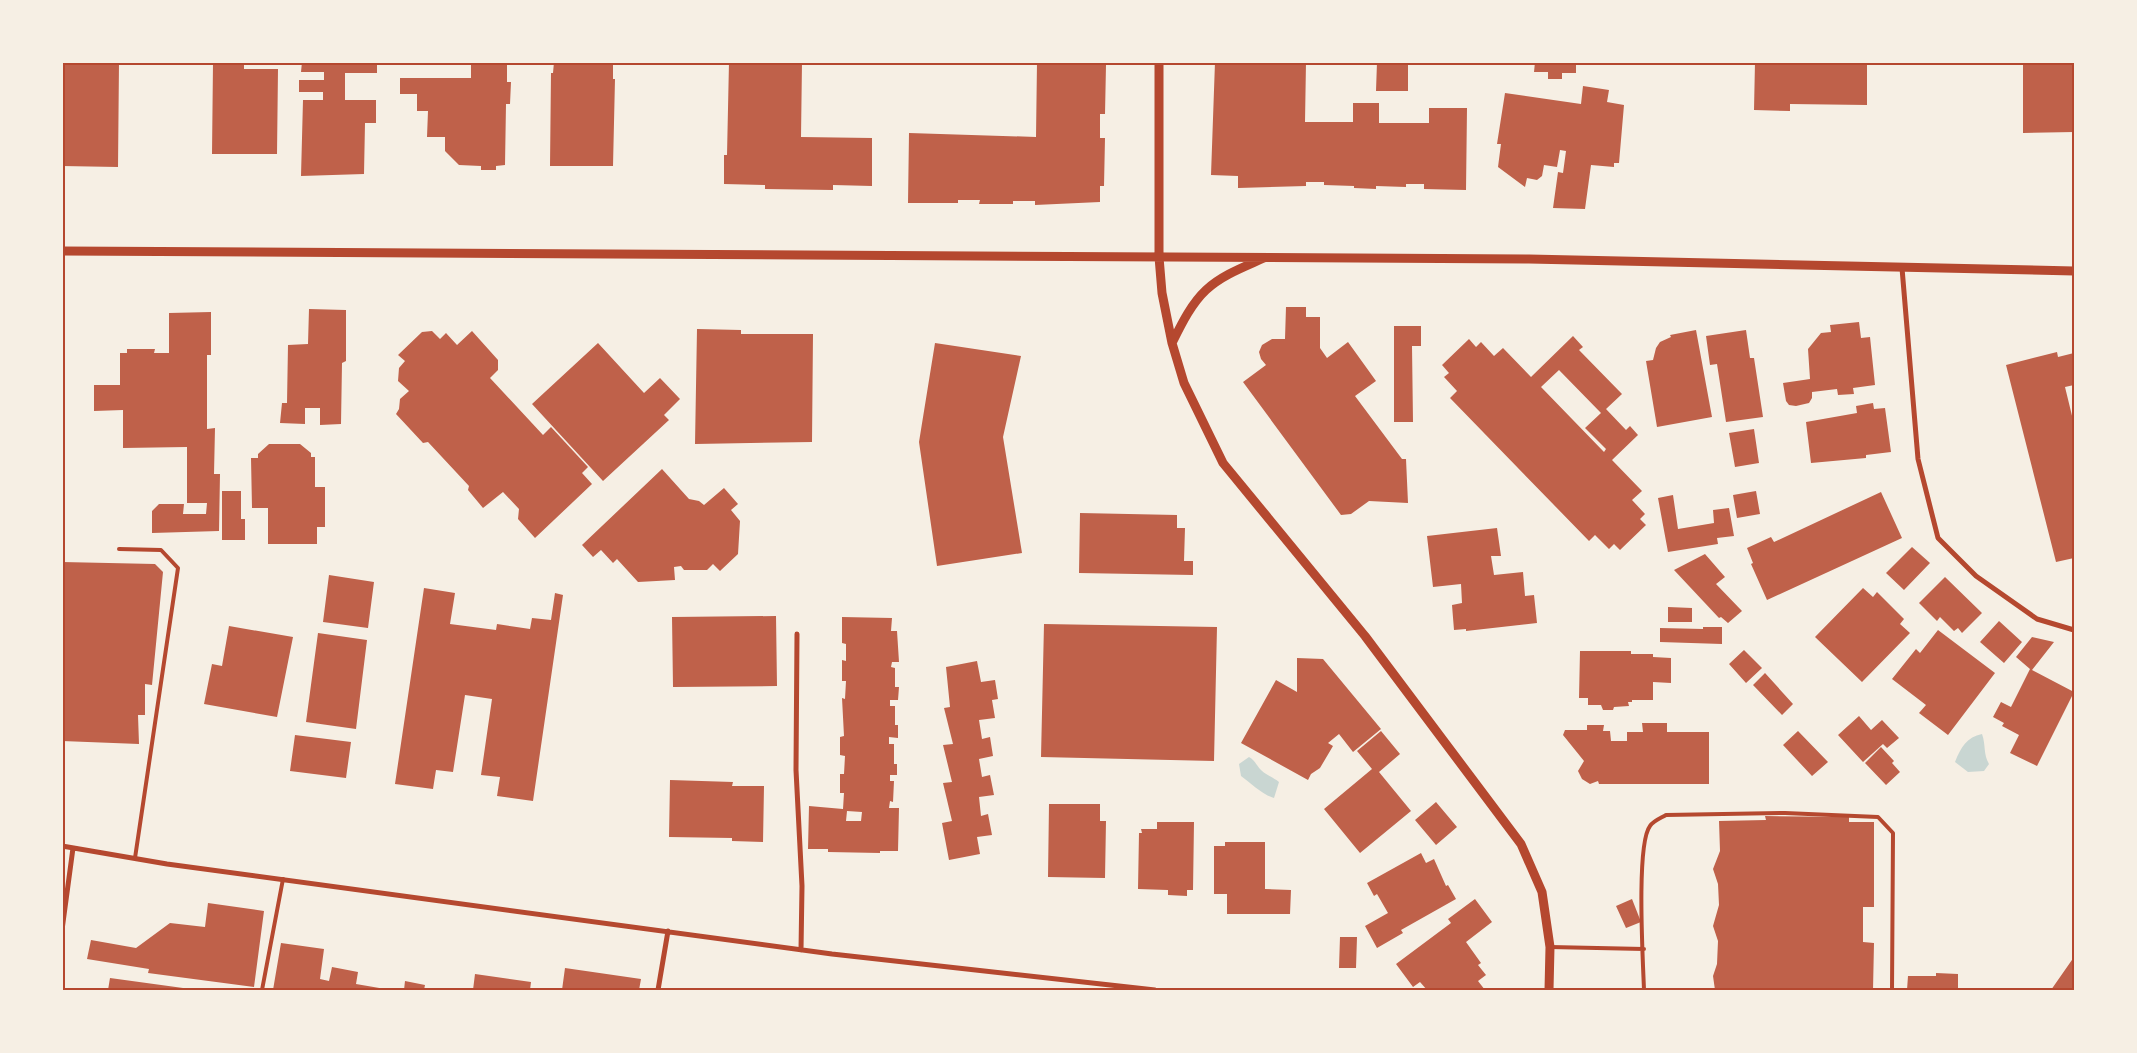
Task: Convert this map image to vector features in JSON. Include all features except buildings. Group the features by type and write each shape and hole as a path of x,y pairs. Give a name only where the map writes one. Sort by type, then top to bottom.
{"street":[{"path":"1159,62 1159,257 1162,293 1172,343 1184,383 1223,464 1365,636 1521,844 1542,892 1550,947 1549,990"},
{"path":"62,251 1530,259 2074,270"},
{"path":"1172,343 1186,316 1205,290 1222,278 1266,257"},
{"path":"1902,268 1918,458 1938,538 1976,576 2037,619 2074,630"},
{"path":"797,634 796,770 802,886 801,950"},
{"path":"62,846 284,879 801,950 1155,990"},
{"path":"62,930 73,848"},
{"path":"658,990 668,931"}],"lane":[{"path":"119,549 161,550 178,568 135,858"},
{"path":"1644,990 1642,865 1644,840 1650,825 1666,815 1785,813 1878,817 1893,833 1892,990"},
{"path":"262,990 284,879"},
{"path":"1550,947 1644,949"}],"shaded area":[{"path":"1982,734 1989,764 1984,771 1968,772 1955,762 1968,740"},
{"path":"1249,757 1263,772 1279,782 1274,798 1260,791 1241,776 1239,764"}]}
